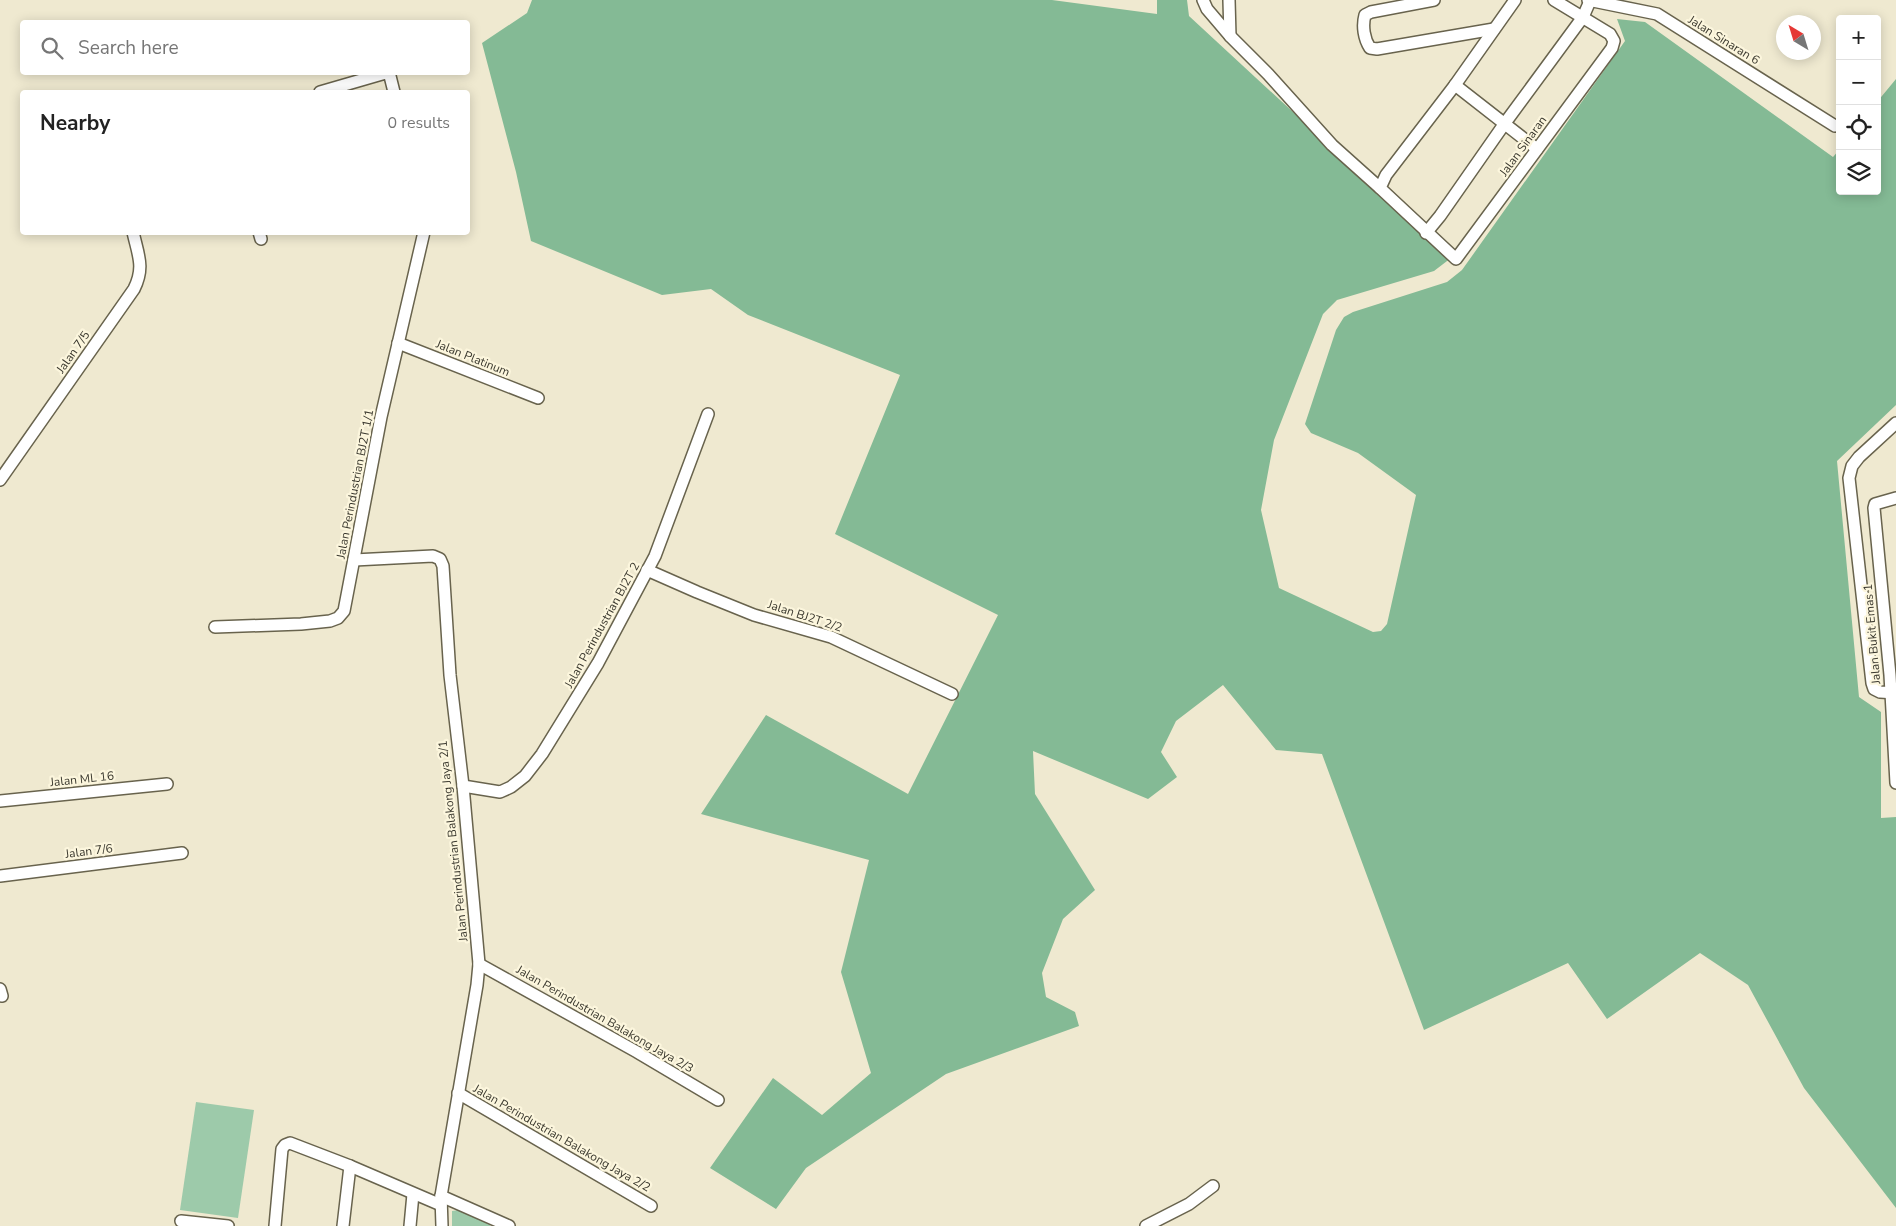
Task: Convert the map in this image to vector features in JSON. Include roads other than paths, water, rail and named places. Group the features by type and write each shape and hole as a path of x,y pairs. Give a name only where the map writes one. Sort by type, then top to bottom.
{"street":[{"path":"1203,0 1207,9 1230,36 1268,74 1332,145 1426,233 1583,17 1589,1"},
{"path":"1229,0 1230,36"},
{"path":"1434,0 1364,15 1363,22 1366,42 1370,48 1377,49 1494,29"},
{"path":"1380,188 1386,176 1455,85 1515,0"},
{"path":"1554,0 1583,17"},
{"name":"Jalan Sinaran 6","path":"1589,1 1657,14 1835,126"},
{"name":"Jalan Sinaran","path":"1426,233 1456,259 1612,48 1614,41 1610,34 1583,17"},
{"path":"327,90 379,75"},
{"path":"390,75 394,90"},
{"path":"1455,85 1537,149"},
{"name":"Jalan 7/5","path":"0,480 134,289 140,277 141,266 134,235"},
{"name":"Jalan Perindustrian BJ2T 1/1","path":"215,627 330,621 338,618 344,611 381,416 423,235"},
{"name":"Jalan Platinum","path":"398,343 538,398"},
{"name":"Jalan Perindustrian BJ2T 2","path":"463,786 500,792 512,787 525,776 542,754 598,663 647,570 666,529 708,414"},
{"path":"1894,428 1859,457 1852,466 1849,478 1872,683 1874,689 1880,692 1894,693"},
{"name":"Jalan Bukit Emas 1","path":"1896,498 1878,502 1874,508 1894,693 1896,783"},
{"name":"Jalan Perindustrian Balakong Jaya 2/1","path":"354,560 433,556 440,559 443,566 450,675 463,786 479,964 441,1200 442,1226"},
{"name":"Jalan BJ2T 2/2","path":"647,570 754,615 831,637 952,694"},
{"name":"Jalan ML 16","path":"0,801 167,784"},
{"name":"Jalan 7/6","path":"0,876 182,853"},
{"name":"Jalan Perindustrian Balakong Jaya 2/3","path":"479,964 637,1052 718,1100"},
{"name":"Jalan Perindustrian Balakong Jaya 2/2","path":"458,1093 651,1206"},
{"path":"275,1226 282,1149 290,1143 350,1166 413,1194 441,1200 509,1226"},
{"path":"343,1226 350,1166"},
{"path":"1146,1226 1189,1204 1213,1186"},
{"path":"410,1226 413,1194"},
{"path":"181,1221 228,1226"}]}
